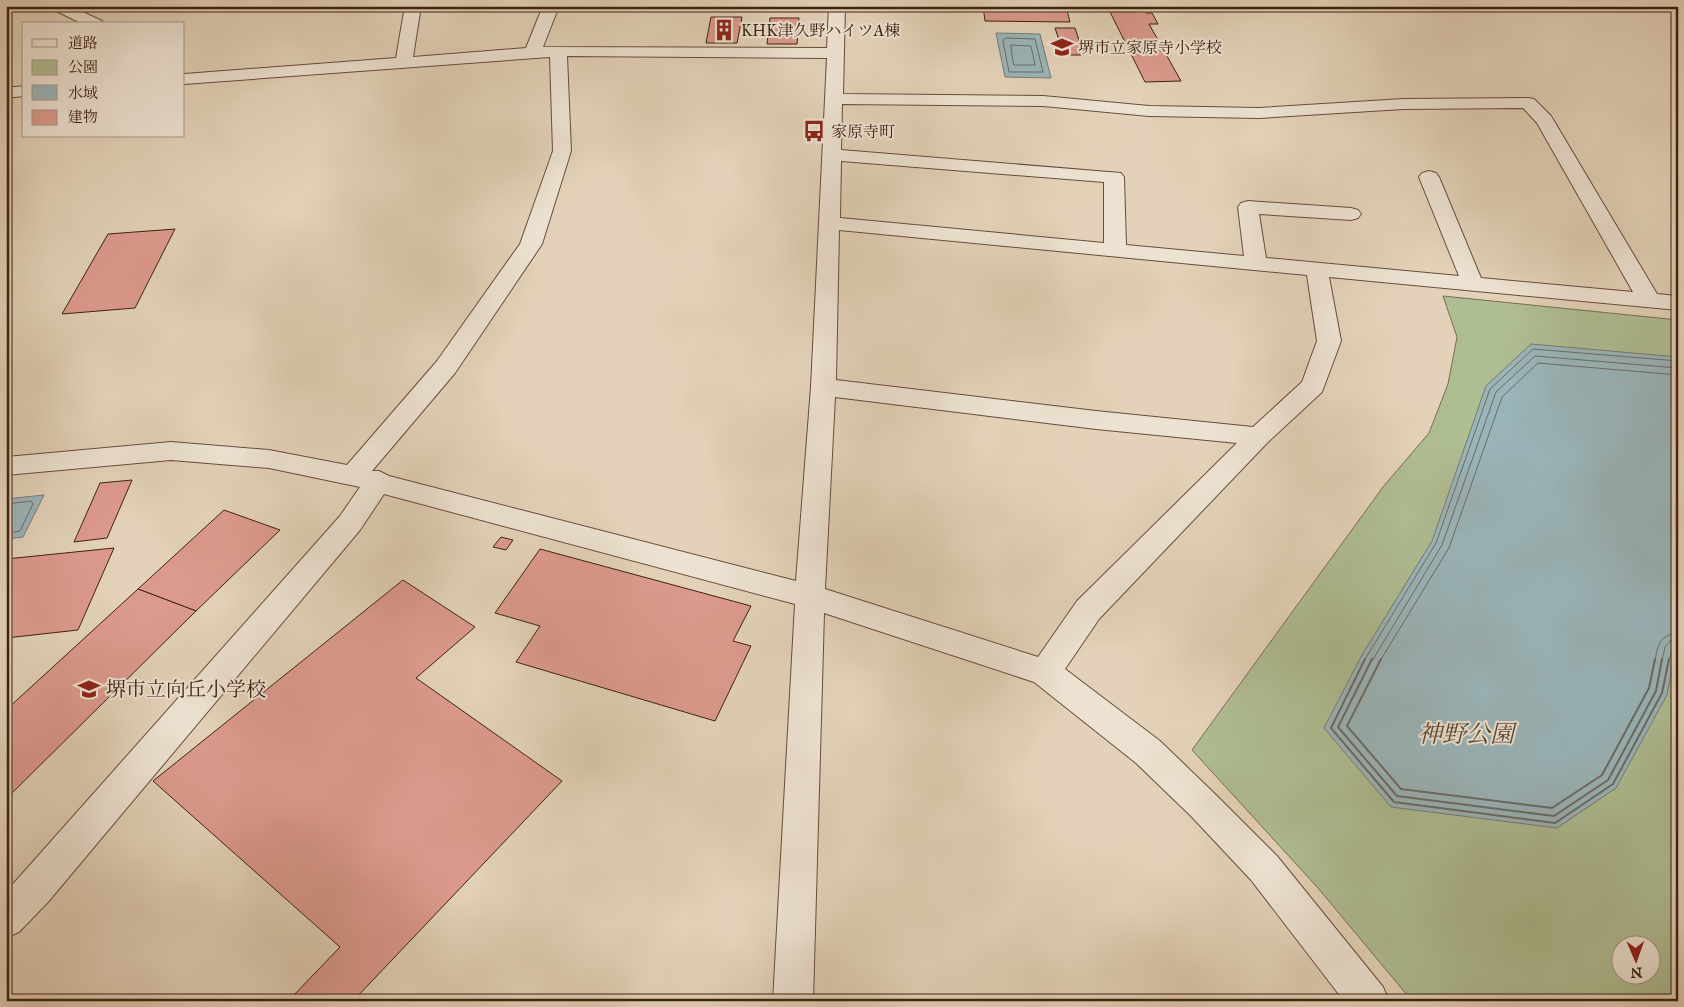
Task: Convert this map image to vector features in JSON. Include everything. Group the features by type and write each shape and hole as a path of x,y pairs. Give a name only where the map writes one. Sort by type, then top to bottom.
{"street":[{"path":"57,6 92,22"},
{"path":"404,62 413,6"},
{"path":"533,52 551,6"},
{"path":"793,1001 810,596 823,387 837,6"},
{"path":"185,79 558,51 836,53"},
{"path":"6,920 35,889 350,523 366,478 532,244 562,150 558,51"},
{"path":"6,92 22,92"},
{"path":"834,99 1043,101 1149,112 1259,113 1402,104 1528,102 1545,120 1649,300"},
{"path":"832,155 1114,177 1115,251"},
{"path":"1429,177 1473,284"},
{"path":"1256,264 1248,207 1351,214"},
{"path":"829,223 1678,303"},
{"path":"1044,672 1088,610 1259,436 1313,386 1329,341 1317,269"},
{"path":"823,387 1096,420 1259,436"},
{"path":"6,466 171,451 225,454 269,460 366,478 810,596 1044,672 1148,752 1204,806 1264,868 1370,1001"}],"green space":[{"name":"神野公園","path":"1443,296 1678,320 1678,1001 1412,1001 1318,888 1192,750 1383,487 1429,433 1448,384 1457,337"}],"water":[{"path":"996,33 1040,34 1051,78 1005,77"},
{"path":"1531,344 1678,357 1678,639 1667,695 1616,788 1557,828 1391,807 1324,728 1362,655 1432,541 1486,386"},
{"path":"44,495 23,537 6,539 6,499"}],"building":[{"path":"689,6 797,6 689,7"},
{"path":"983,6 1066,6 1070,22 985,21"},
{"path":"1107,6 1142,6 1144,10 1108,10"},
{"path":"1136,10 1152,13 1158,24 1149,24 1181,81 1145,82 1110,12 1137,12"},
{"name":"KHK津久野ハイツA棟","path":"711,17 742,17 737,43 706,43"},
{"path":"770,18 799,18 797,44 767,44"},
{"path":"1055,28 1075,28 1084,55 1064,55"},
{"path":"175,229 135,308 62,314 108,234"},
{"path":"132,480 107,538 74,542 100,483"},
{"path":"224,510 280,530 196,611 138,589"},
{"path":"501,537 513,540 506,550 493,547"},
{"path":"114,548 78,630 6,638 6,559"},
{"path":"540,549 751,606 733,641 751,646 715,721 516,662 540,626 495,613"},
{"path":"403,580 475,627 416,678 562,781 353,1001 296,1001 292,997 340,947 153,781"},
{"path":"138,589 196,611 6,799 6,710"}],"place":[{"name":"KHK津久野ハイツA棟","path":"724,30"},
{"name":"堺市立家原寺小学校","path":"1062,47"},
{"name":"家原寺町","path":"814,131"},
{"name":"堺市立向丘小学校","path":"89,689"}]}
